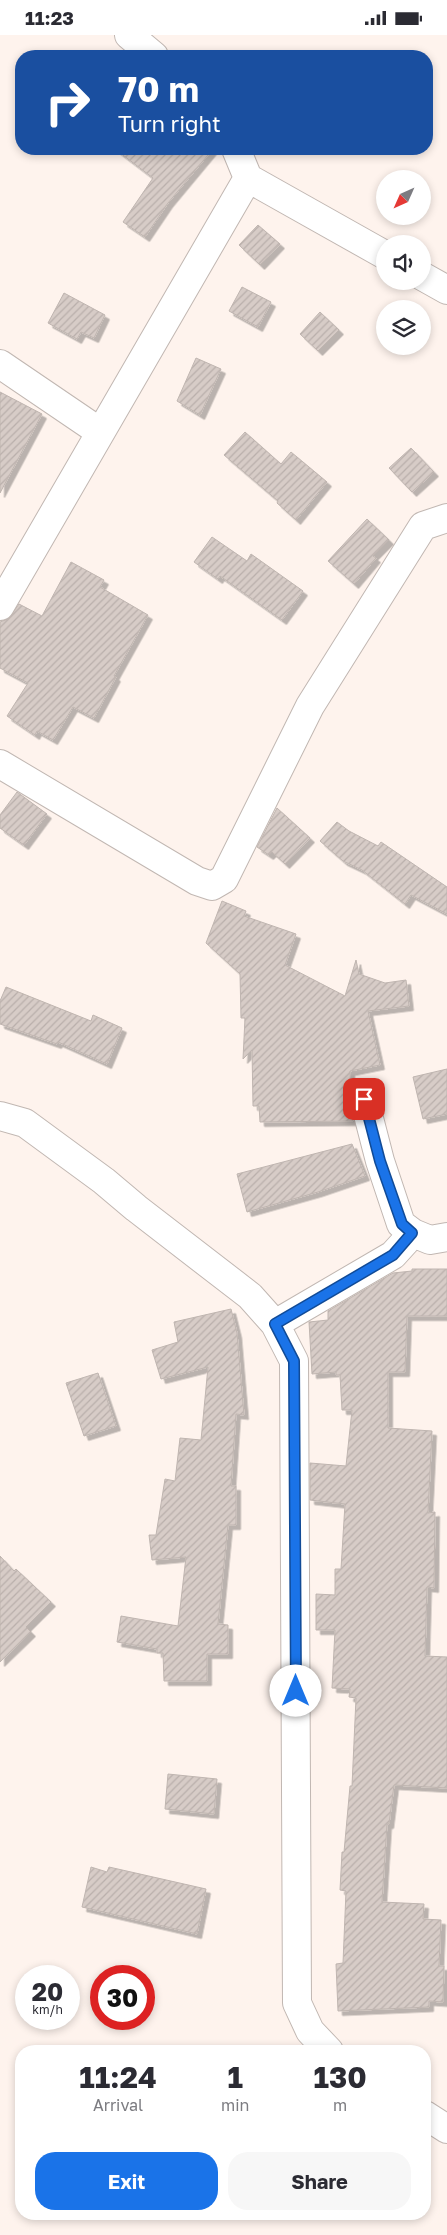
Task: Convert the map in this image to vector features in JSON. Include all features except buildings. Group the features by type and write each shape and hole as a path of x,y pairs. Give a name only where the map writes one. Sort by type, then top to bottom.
{"street":[{"path":"129,35 147,50"},
{"path":"238,155 248,178 376,250"},
{"path":"0,606 248,178"},
{"path":"431,281 447,290"},
{"path":"0,364 100,432"},
{"path":"0,764 197,881 212,886 224,879 310,706 424,526 447,518"},
{"path":"364,1099 380,1161 402,1224 412,1233 430,1240 447,1237"},
{"path":"0,1116 25,1123 104,1181 250,1296 275,1324 294,1361 297,2003 310,2031 323,2045"},
{"path":"275,1324 393,1255 412,1233"},
{"path":"431,2119 447,2129"}],"route":[{"path":"296,1691 294,1361 275,1324 393,1255 412,1233 402,1224 380,1161 364,1099"}]}
